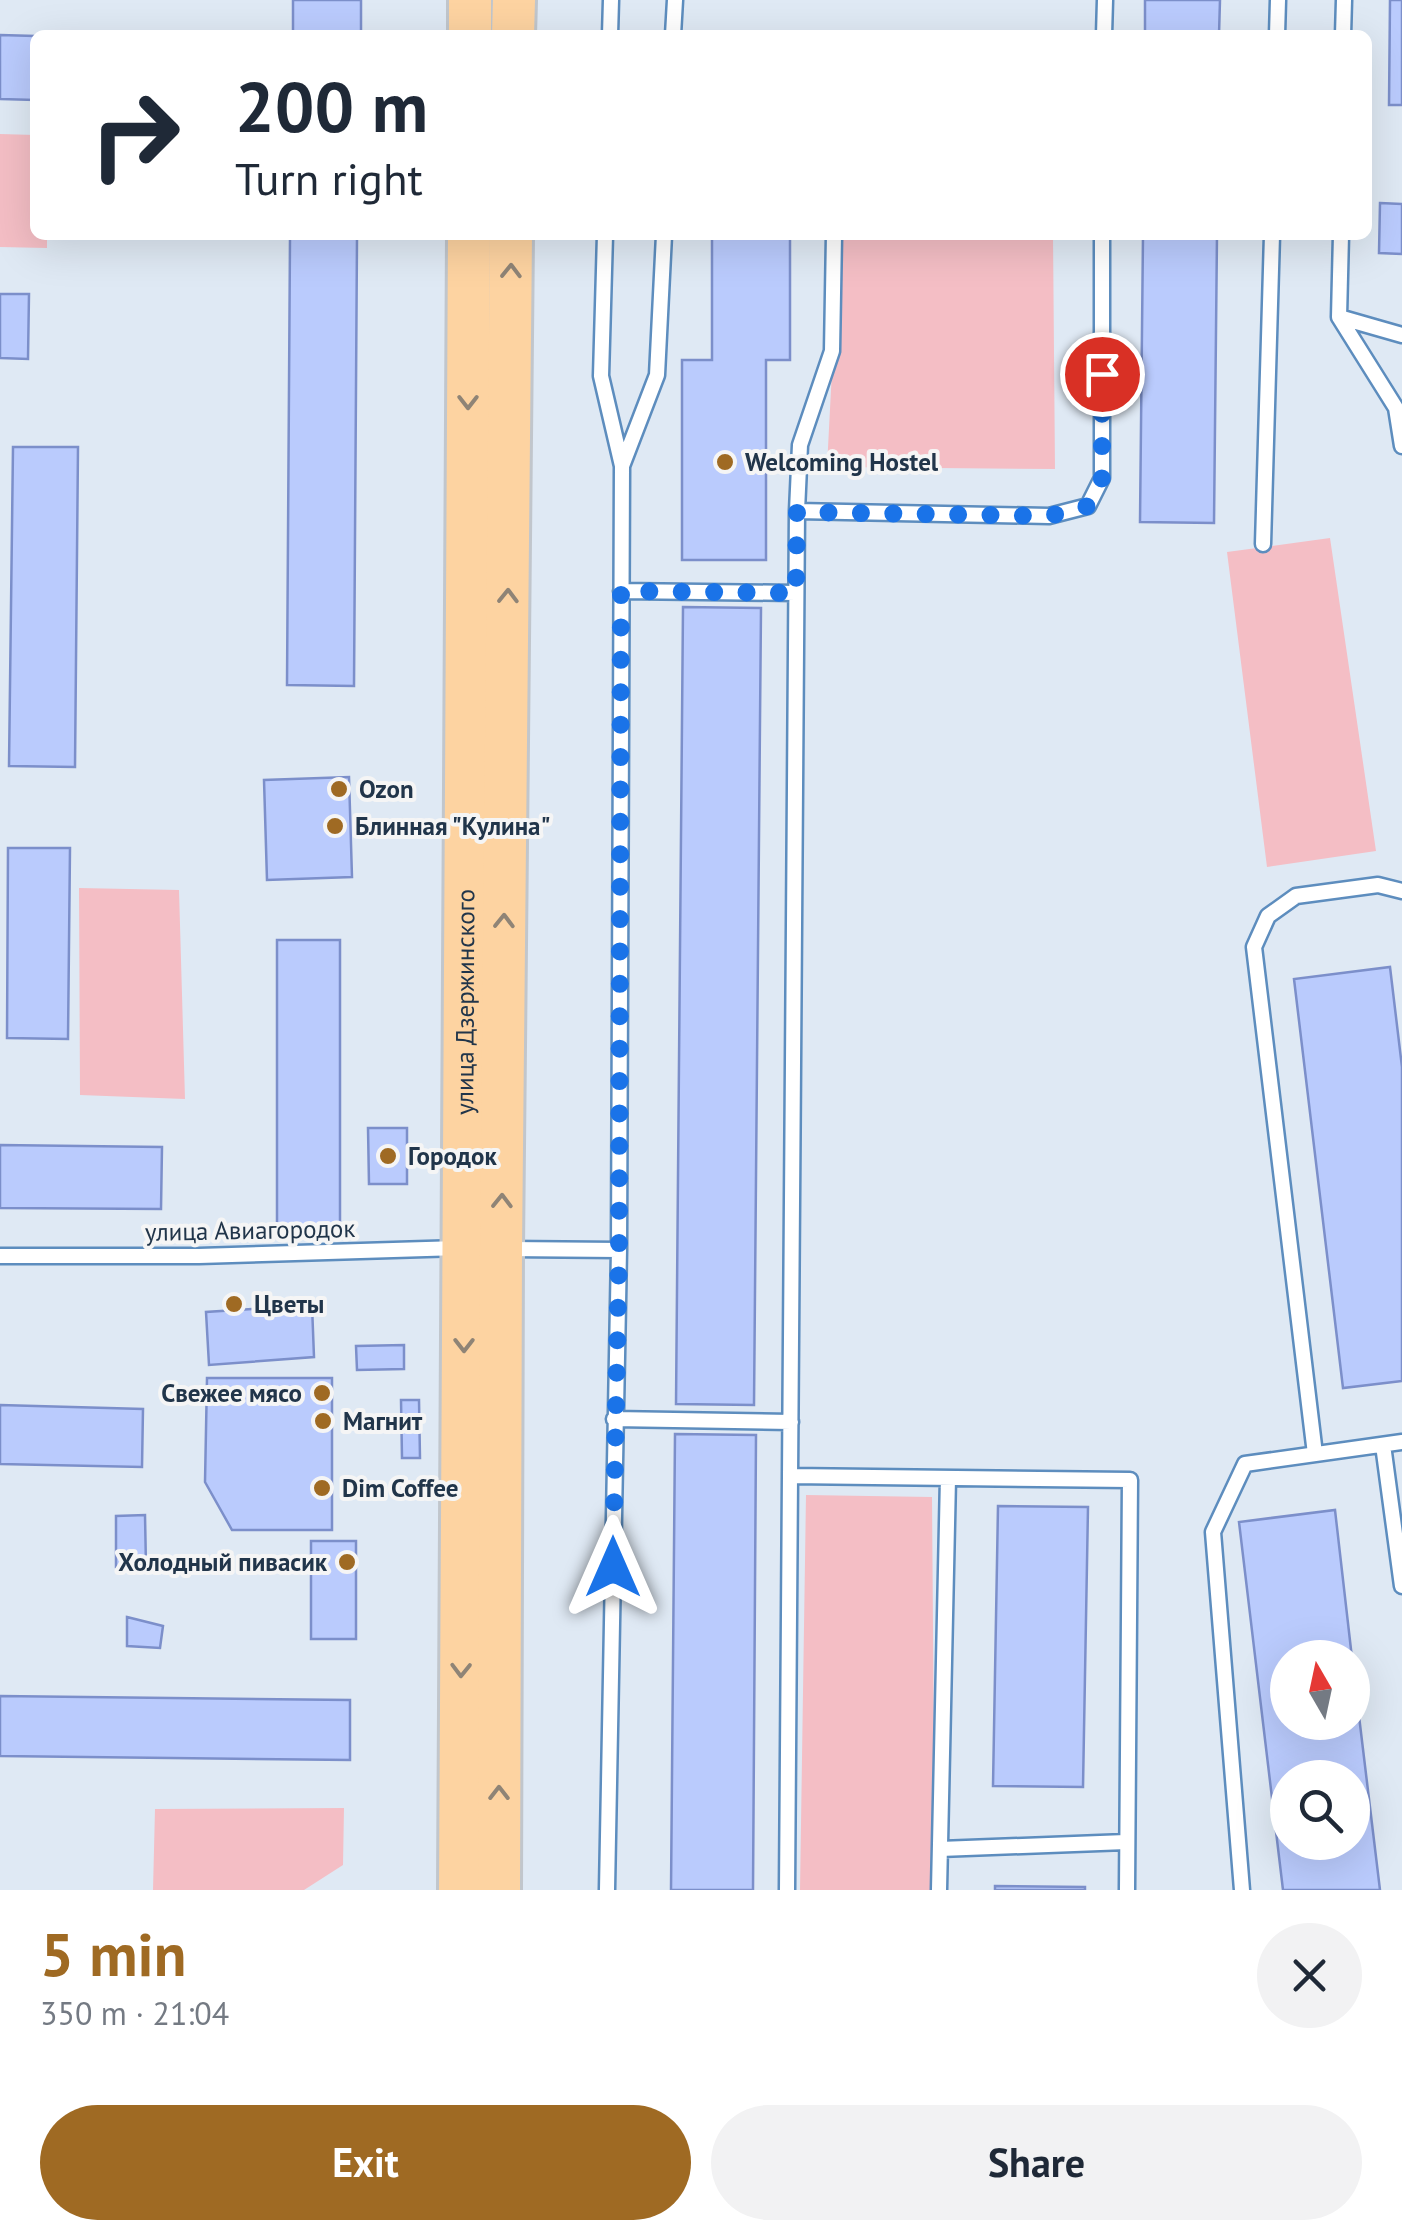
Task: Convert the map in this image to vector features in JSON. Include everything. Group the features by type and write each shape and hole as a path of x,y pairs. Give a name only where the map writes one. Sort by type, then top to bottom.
{"main road":[{"path":"470,0 470,30"},
{"path":"513,30 514,0"},
{"name":"улица Дзержинского","path":"469,240 483,1248 499,1890"},
{"name":"улица Дзержинского","path":"460,1890 483,1248 511,240"}],"lane":[{"path":"610,30 611,0"},
{"path":"673,30 675,0"},
{"path":"1104,30 1105,0"},
{"path":"1277,30 1278,0"},
{"path":"1343,30 1344,0"},
{"path":"605,240 601,376 622,466 619,1250 607,1890"},
{"path":"622,466 657,375 664,240"},
{"path":"787,1890 797,512 800,445 832,352 834,240"},
{"path":"797,512 1049,516 1088,506 1102,478 1102,240"},
{"path":"1263,544 1272,240"},
{"path":"1340,240 1340,317 1399,408 1402,446"},
{"path":"1340,317 1402,334"},
{"path":"621,591 796,593"},
{"path":"1316,1454 1254,946 1268,916 1296,896 1378,885 1402,892"},
{"name":"улица Авиагородок","path":"0,1256 200,1256 483,1248 619,1250"},
{"path":"614,1419 791,1422"},
{"path":"1242,1890 1213,1532 1245,1464 1402,1442"},
{"path":"1382,1445 1402,1586"},
{"path":"790,1476 1130,1480 1127,1890"},
{"path":"939,1890 948,1478"},
{"path":"940,1849 1126,1842"}],"shaded area":[{"path":"0,134 30,135 30,240 47,240 47,248 0,247"},
{"path":"839,240 1053,240 1055,469 827,467"},
{"path":"1330,538 1376,851 1267,867 1227,552"},
{"path":"79,888 179,890 185,1099 80,1095"},
{"path":"806,1495 932,1497 935,1890 800,1890"},
{"path":"344,1808 343,1865 304,1890 153,1890 155,1809"}],"building":[{"path":"293,0 361,0 361,30 293,30"},
{"path":"1145,0 1220,0 1219,30 1145,30"},
{"path":"1390,0 1402,0 1402,105 1389,105"},
{"path":"0,35 30,36 30,100 0,99"},
{"path":"1380,203 1402,204 1402,254 1379,253"},
{"path":"290,240 357,240 354,686 287,685"},
{"path":"712,240 790,240 790,360 766,360 766,560 682,560 682,360 712,360"},
{"path":"1143,240 1217,240 1214,523 1140,522"},
{"path":"0,294 29,294 28,359 0,358"},
{"path":"13,447 78,447 75,767 9,766"},
{"path":"683,607 761,608 754,1405 676,1404"},
{"path":"349,777 352,877 267,880 264,780"},
{"path":"8,848 70,848 68,1039 7,1038"},
{"path":"277,940 340,940 340,1232 277,1232"},
{"path":"1390,967 1402,1067 1402,1381 1343,1388 1294,979"},
{"name":"Городок","path":"368,1128 407,1128 407,1184 369,1184"},
{"path":"0,1145 162,1147 161,1209 0,1208"},
{"path":"312,1305 314,1357 209,1365 206,1312"},
{"path":"404,1345 404,1369 357,1370 356,1346"},
{"path":"207,1378 332,1378 332,1530 232,1530 205,1482"},
{"path":"401,1400 419,1400 420,1458 402,1458"},
{"path":"0,1405 143,1409 142,1467 0,1464"},
{"path":"675,1434 756,1435 753,1890 671,1890"},
{"path":"998,1506 1088,1507 1083,1787 993,1786"},
{"path":"1335,1510 1350,1640 1270,1640 1270,1740 1362,1740 1365,1760 1270,1760 1270,1781 1239,1522"},
{"path":"145,1515 146,1567 116,1567 116,1516"},
{"path":"311,1541 356,1541 356,1639 311,1639"},
{"path":"127,1617 163,1626 160,1648 127,1646"},
{"path":"0,1696 350,1700 350,1760 0,1756"},
{"path":"1370,1806 1380,1890 1283,1890 1279,1860 1370,1860"},
{"path":"995,1886 1085,1887 1085,1890 995,1890"}],"place":[{"name":"Welcoming Hostel","path":"725,462"},
{"name":"Ozon","path":"339,789"},
{"name":"Блинная \"Кулина\"","path":"335,826"},
{"name":"Городок","path":"388,1156"},
{"name":"Цветы","path":"234,1304"},
{"name":"Свежее мясо","path":"322,1393"},
{"name":"Магнит","path":"323,1421"},
{"name":"Dim Coffee","path":"322,1488"},
{"name":"Холодный пивасик","path":"347,1562"}],"route":[{"path":"613,1567 619,1250 621,591 796,593 797,512 1049,516 1088,506 1102,478 1102,374"}]}
